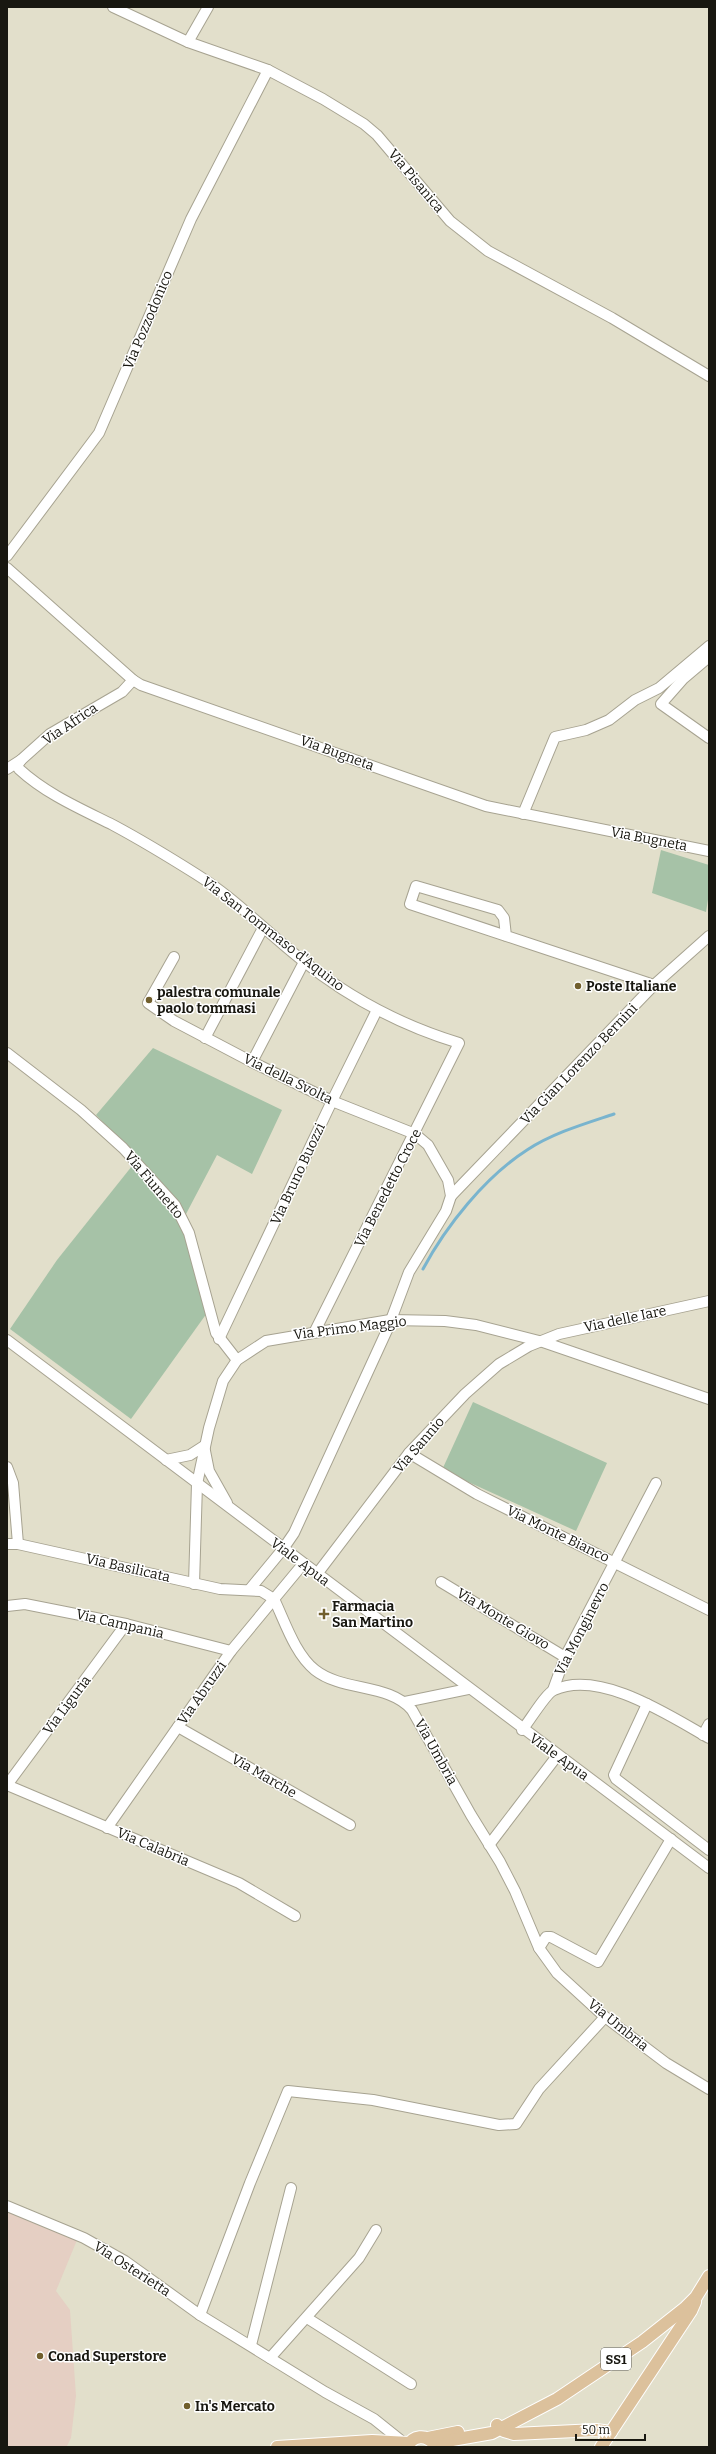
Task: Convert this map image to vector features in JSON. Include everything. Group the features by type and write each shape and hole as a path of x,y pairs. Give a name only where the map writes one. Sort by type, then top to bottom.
{"main road":[{"name":"SS1","path":"442,2447 452,2440 482,2435 516,2420 581,2384 667,2322 696,2297 709,2276"},
{"path":"601,2447 691,2311 696,2297"},
{"name":"SS1","path":"432,2443 499,2427"},
{"path":"499,2427 514,2434 596,2430 610,2432"},
{"path":"277,2447 353,2444 372,2441 407,2444 420,2436 432,2443"},
{"path":"353,2444 371,2447"}],"street":[{"name":"Via Pisanica","path":"113,7 188,42 268,70 323,99 364,124 377,135 450,221 488,251 612,318 709,376"},
{"path":"188,42 208,7"},
{"name":"Via Pozzodonico","path":"7,556 88,450 108,417 191,219 268,70"},
{"name":"Via Bugneta","path":"7,568 133,680 486,806 709,851"},
{"path":"524,814 556,737 586,730 609,720 635,700 659,688 709,646"},
{"path":"709,657 684,679 661,704 709,738"},
{"name":"Via Africa","path":"7,769 21,760 50,734 122,692 133,680"},
{"name":"Via San Tommaso d'Aquino","path":"21,760 18,766 23,773 68,803 144,843 234,899 263,928 304,962 355,998 377,1010 459,1043"},
{"path":"506,936 504,918 498,910 416,886 410,904 506,936 654,985"},
{"path":"205,1038 263,928"},
{"name":"Via Gian Lorenzo Bernini","path":"451,1196 654,985 709,936"},
{"name":"Via della Svolta","path":"174,957 148,1003 205,1038 252,1062 332,1101 415,1134 428,1145 441,1164 448,1180 451,1196"},
{"path":"252,1062 304,962"},
{"name":"Via Bruno Buozzi","path":"219,1339 377,1010"},
{"name":"Via Benedetto Croce","path":"315,1332 415,1134 459,1043"},
{"name":"Via Fiumetto","path":"7,1053 81,1110 123,1148 174,1205 189,1232 219,1339 237,1360"},
{"path":"250,1589 283,1549 294,1533 390,1320 409,1272 446,1211 451,1196"},
{"name":"Via delle Iare","path":"543,1342 559,1334 709,1301"},
{"name":"Via Primo Maggio","path":"194,1584 197,1484 204,1446 223,1381 237,1360 266,1341 390,1320 445,1321 476,1325 543,1342 709,1399"},
{"name":"Viale Apua","path":"7,1340 522,1730 709,1868"},
{"name":"Via Sannio","path":"317,1574 409,1453 485,1375 524,1349 543,1342"},
{"path":"166,1460 190,1455 204,1446 209,1471 231,1509"},
{"name":"Via Monte Bianco","path":"409,1453 477,1494 616,1562 709,1610"},
{"path":"7,1467 13,1483 18,1544"},
{"name":"Via Monginevro","path":"522,1730 553,1690 565,1657 656,1483"},
{"name":"Via Basilicata","path":"7,1544 18,1544 220,1589 250,1589 262,1591 274,1599"},
{"name":"Via Abruzzi","path":"107,1828 231,1651 303,1564"},
{"name":"Via Monte Giovo","path":"440,1582 565,1657"},
{"path":"274,1599 296,1646 314,1670 334,1681 382,1693 405,1702"},
{"name":"Via Campania","path":"7,1606 25,1604 126,1624 231,1651"},
{"name":"Via Liguria","path":"7,1785 126,1624"},
{"path":"553,1690 576,1684 602,1687 647,1704 706,1737 709,1724"},
{"name":"Via Umbria","path":"468,1689 405,1702 422,1725 515,1891 539,1948 557,1973 605,2017 666,2063 709,2089"},
{"path":"647,1704 614,1775 616,1779 709,1850"},
{"name":"Via Marche","path":"178,1727 350,1825"},
{"path":"489,1845 557,1756"},
{"name":"Via Calabria","path":"7,1785 240,1883 295,1916"},
{"path":"539,1948 546,1937 551,1937 598,1962 671,1839"},
{"path":"200,2316 250,2183 288,2091 373,2100 499,2125 516,2124 539,2089 605,2017"},
{"path":"251,2345 292,2188"},
{"name":"Via Osterietta","path":"7,2206 84,2238 125,2261 200,2316 374,2419 407,2444"},
{"path":"270,2358 359,2258 376,2230"},
{"path":"307,2318 411,2384"}],"shaded area":[{"path":"7,2211 77,2240 56,2291 70,2310 76,2396 71,2438 67,2446 7,2447"}],"green space":[{"path":"661,850 709,865 709,893 706,912 652,893"},
{"path":"153,1048 282,1110 252,1174 217,1155 186,1214 164,1185 96,1115"},
{"path":"132,1166 175,1213 189,1243 207,1313 131,1419 10,1329 57,1260"},
{"path":"473,1402 607,1463 576,1531 442,1470"}],"waterway":[{"path":"423,1269 443,1236 468,1204 482,1188 511,1161 547,1139 569,1129 614,1114"}],"place":[{"name":"Poste Italiane","path":"578,986"},
{"name":"palestra comunale paolo tommasi","path":"149,1000"},
{"name":"Farmacia San Martino","path":"324,1614"},
{"name":"Conad Superstore","path":"40,2356"},
{"name":"In's Mercato","path":"187,2406"}]}
